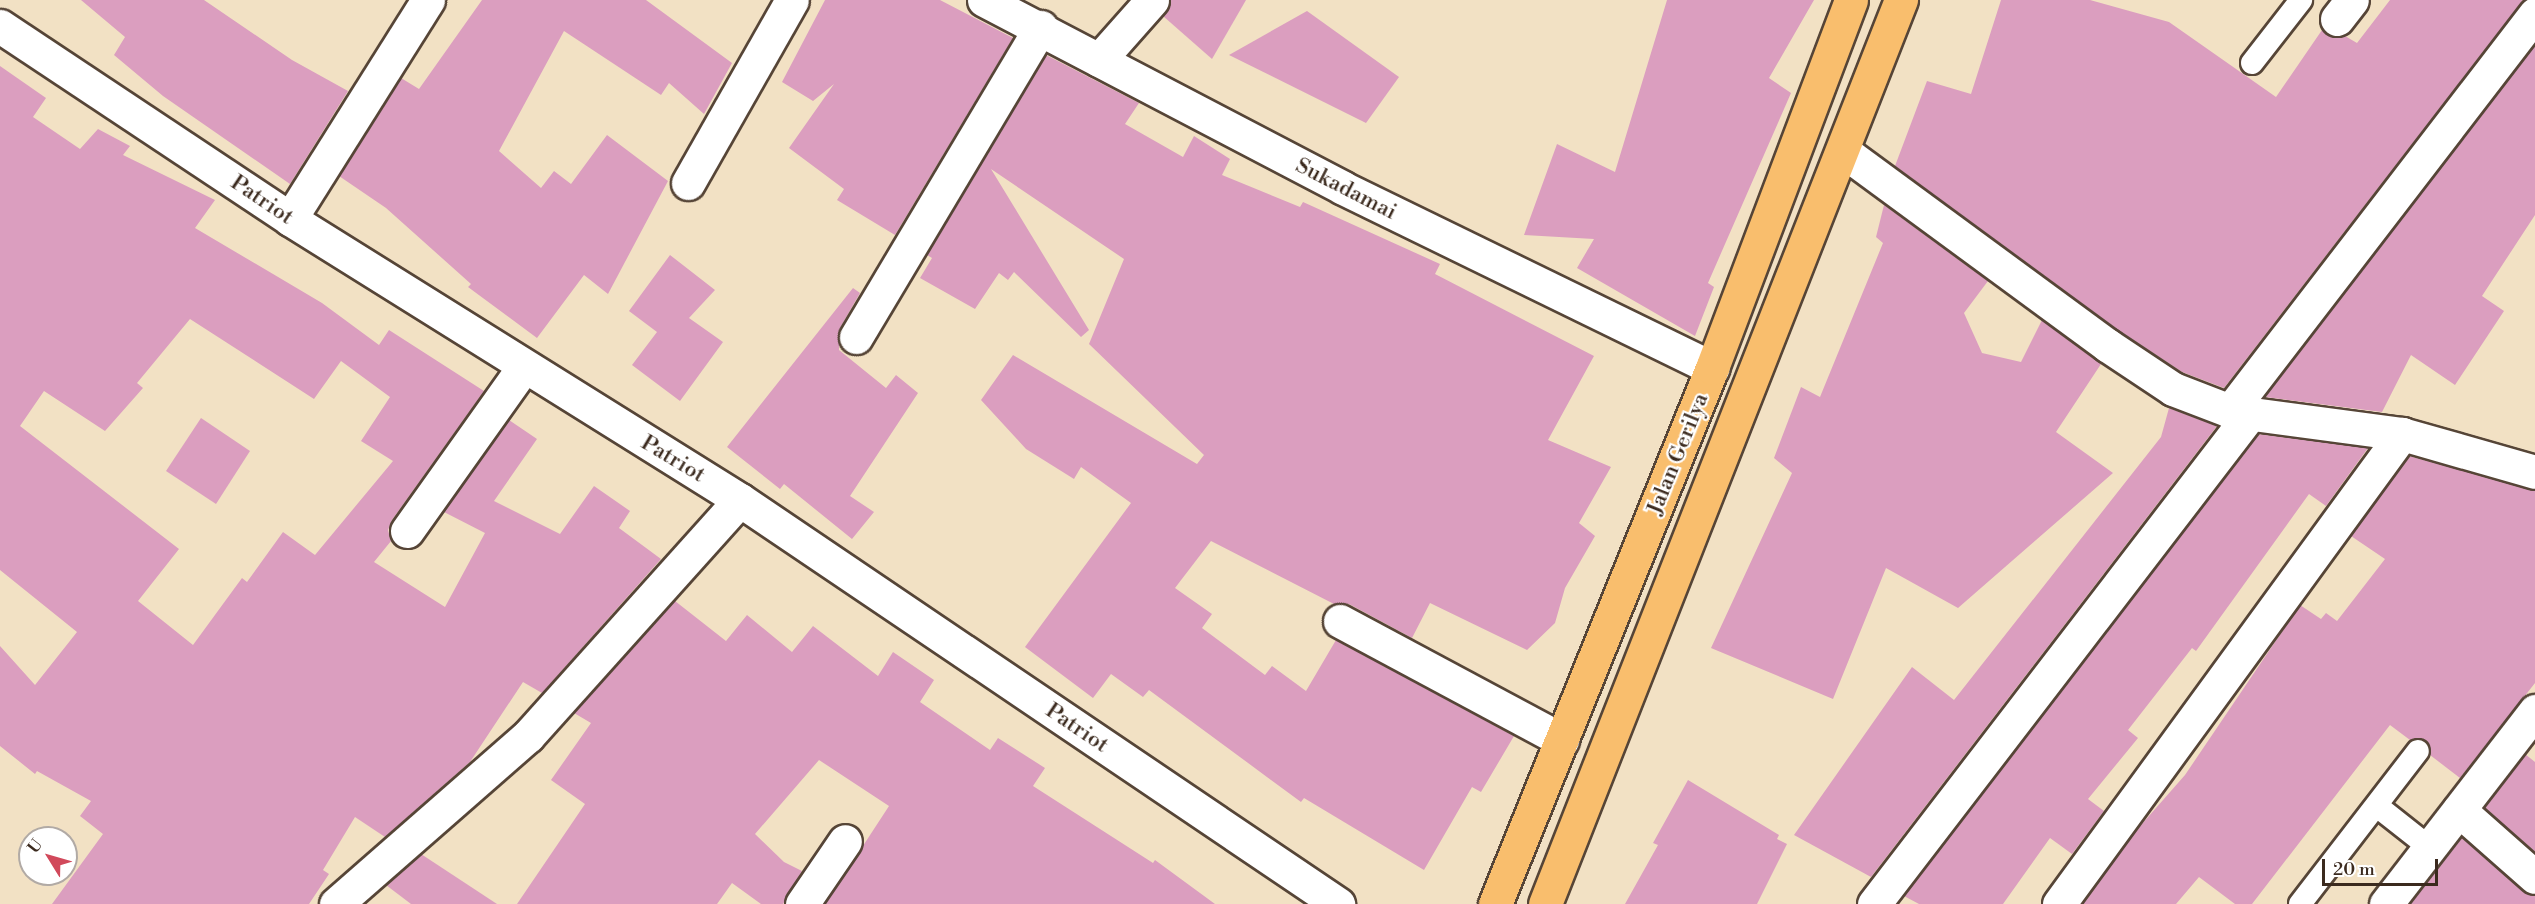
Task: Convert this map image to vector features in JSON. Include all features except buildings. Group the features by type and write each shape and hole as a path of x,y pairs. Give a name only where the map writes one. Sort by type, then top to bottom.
{"highway":[{"name":"Jalan Gerilya","path":"1495,904 1712,368 1851,0"},
{"name":"Jalan Gerilya","path":"1545,904 1826,198 1901,0"},
{"path":"1784,181 1826,198"}],"street":[{"path":"290,219 428,0"},
{"path":"688,183 792,0"},
{"name":"Sukadamai","path":"984,0 1041,27 1099,60 1343,188 1712,368"},
{"path":"1099,60 1152,0"},
{"path":"1874,904 2535,14"},
{"name":"Patriot","path":"0,26 290,219 523,368 740,500 1338,904"},
{"path":"856,338 1041,27"},
{"path":"1843,151 2107,345 2173,389 2240,412 2402,434 2535,472"},
{"path":"407,531 523,368"},
{"path":"2059,904 2402,434"},
{"path":"336,904 528,736 740,500"},
{"path":"1340,621 1562,740"},
{"path":"2386,904 2535,711"},
{"path":"2459,810 2535,877"},
{"path":"802,904 845,841"}],"lane":[{"path":"2252,63 2301,0"},
{"path":"2300,904 2418,751"},
{"path":"2377,806 2429,848"}]}
